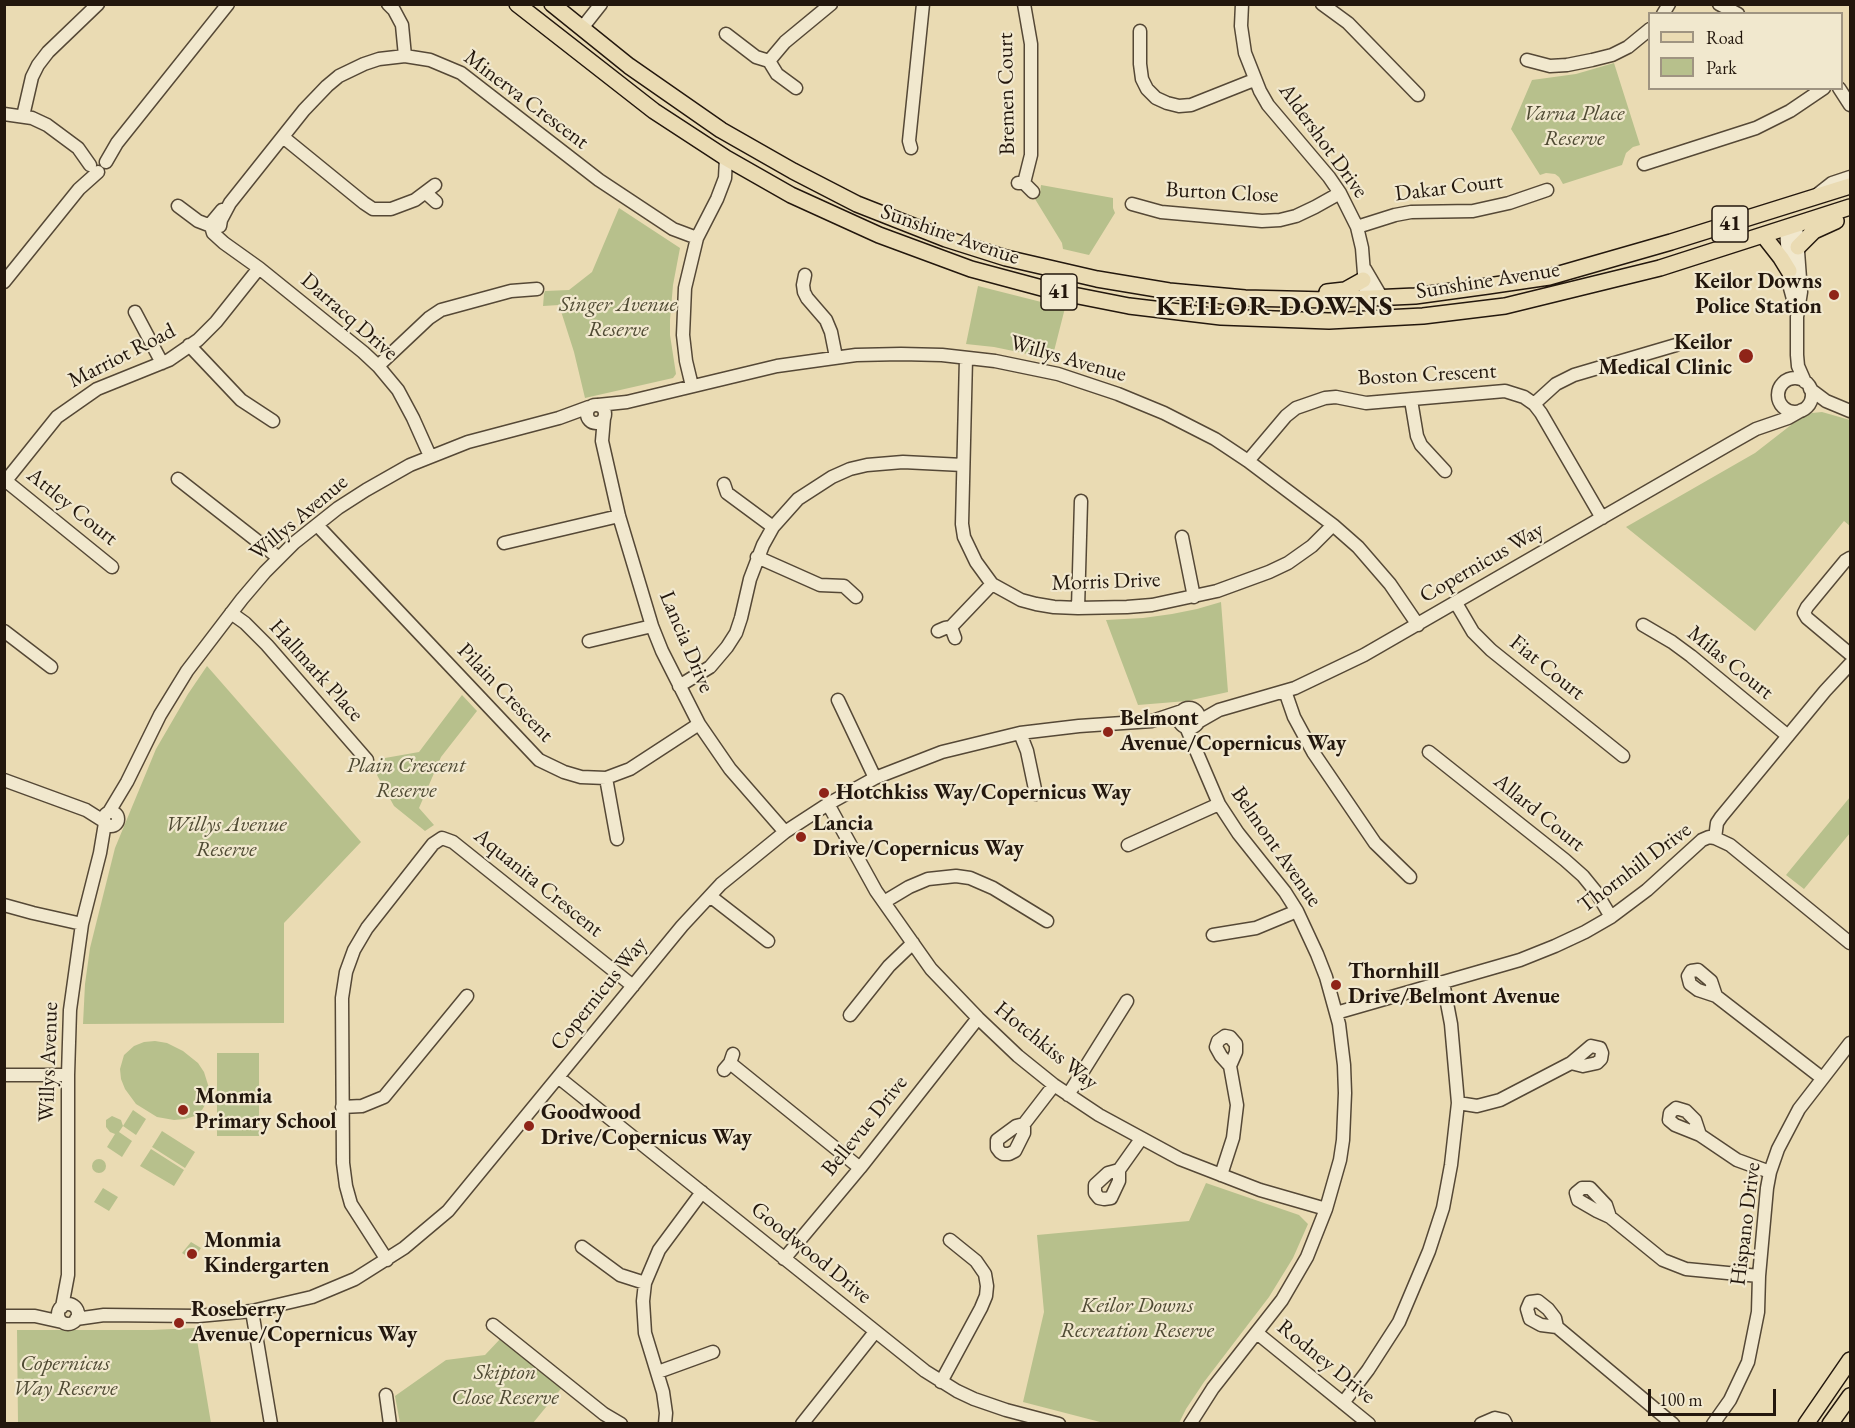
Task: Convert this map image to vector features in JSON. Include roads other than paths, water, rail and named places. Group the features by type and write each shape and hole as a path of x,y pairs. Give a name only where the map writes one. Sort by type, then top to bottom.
{"main road":[{"name":"Sunshine Avenue","path":"517,4 654,111 741,167 820,209 911,247 990,274 1087,298 1184,314 1260,319 1358,320 1505,306 1660,268 1851,207"},
{"name":"Sunshine Avenue","path":"552,4 674,99 721,130 818,185 889,217 946,239 1006,258 1098,279 1204,295 1267,299 1366,299 1442,292 1548,276 1671,242 1851,186"},
{"path":"568,45 582,28"},
{"path":"674,99 702,124 738,150 741,167"},
{"path":"1788,206 1791,226"},
{"path":"1798,247 1822,227 1851,217"},
{"path":"1763,235 1789,271"},
{"path":"1267,299 1345,290 1364,274"},
{"path":"1442,292 1486,293 1519,288 1529,291 1535,299"},
{"path":"1366,299 1373,309 1381,312 1430,308 1460,312"},
{"path":"1806,1424 1851,1360"},
{"path":"1830,1424 1851,1396"}],"street":[{"path":"23,116 32,77 39,65 48,52 98,4"},
{"path":"4,282 80,189 97,163 117,143 228,4"},
{"path":"388,4 402,25 405,56"},
{"path":"582,28 601,4"},
{"path":"768,61 785,42 831,4"},
{"path":"908,144 923,4"},
{"name":"Bremen Court","path":"1024,4 1031,44 1031,155 1025,186"},
{"name":"Aldershot Drive","path":"1242,4 1241,26 1245,53 1254,80 1268,105 1340,193 1357,226 1366,299"},
{"path":"1322,4 1348,23 1418,95"},
{"path":"1140,31 1142,78 1147,89 1156,98 1167,103 1179,106 1191,105 1254,80"},
{"path":"1527,60 1550,66 1592,60 1612,55 1628,47 1648,31"},
{"path":"726,34 756,57 768,61 777,74 798,89"},
{"name":"Minerva Crescent","path":"215,226 215,217 230,203 316,96 351,69 379,59 405,56 430,60 461,73 599,180 673,229 697,238"},
{"path":"1644,164 1756,128 1790,111 1821,90"},
{"path":"1840,90 1851,105"},
{"path":"4,114 23,116 47,125 97,163"},
{"path":"282,138 373,208 391,209 415,200 431,189 436,202"},
{"path":"692,386 684,348 683,318 687,276 697,238 725,178 726,158"},
{"path":"717,199 741,167"},
{"path":"1812,198 1832,183 1851,177"},
{"name":"Dakar Court","path":"1357,226 1411,212 1473,211 1509,203 1547,190"},
{"name":"Burton Close","path":"1132,204 1161,212 1262,221 1280,220 1305,212 1340,193"},
{"name":"Darracq Drive","path":"178,206 198,221 215,226 217,237 363,351 398,390 430,456"},
{"path":"1791,226 1798,247 1801,292 1797,317 1798,366 1811,396 1804,408"},
{"path":"1791,226 1790,288 1797,317"},
{"name":"Marriot Road","path":"5,482 47,428 69,407 97,389 162,363 189,345 216,322 259,268"},
{"name":"Aldershot Drive","path":"1364,274 1382,298"},
{"path":"800,281 807,298 826,320 836,357"},
{"path":"378,366 429,318 441,310 511,291 538,288"},
{"path":"135,312 162,363"},
{"path":"1796,344 1778,393 1781,405 1794,412 1804,408 1846,409"},
{"path":"189,345 241,400 273,421"},
{"path":"1602,518 1534,404 1556,384 1575,375 1676,345"},
{"name":"Willys Avenue","path":"61,1313 68,1275 70,1010 82,924 110,819 150,735 174,692 202,649 231,613 279,558 317,525 366,490 410,465 489,435 559,418 592,413 627,402 777,366 836,357 901,354 966,357 995,361 1038,369 1118,394 1191,425 1248,460 1332,525 1373,563 1396,591 1418,625"},
{"name":"Morris Drive","path":"966,357 962,524 964,537 976,562 992,584 1021,600 1036,604 1078,608 1136,606 1194,597 1217,591 1278,568 1304,554 1332,525"},
{"path":"1782,383 1796,378 1826,401 1846,409"},
{"name":"Boston Crescent","path":"1248,460 1286,416 1296,408 1336,397 1366,403 1505,391 1524,397 1534,404"},
{"name":"Copernicus Way","path":"1756,429 1772,413 1778,398"},
{"path":"1411,400 1417,436 1422,445 1446,471"},
{"name":"Willys Avenue","path":"592,413 598,422 627,402"},
{"name":"Copernicus Way","path":"76,1311 104,1315 198,1316 252,1311 312,1297 355,1279 387,1260 425,1232 448,1211 633,986 710,896 734,872 785,832 828,804 875,778 942,752 1020,732 1152,721 1191,724 1218,710 1285,691 1341,668 1756,429 1788,418 1804,408"},
{"name":"Lancia Drive","path":"592,413 602,441 619,516 652,626 679,686 699,724 730,769 785,832"},
{"name":"Lancia Drive","path":"602,441 604,417"},
{"path":"679,686 710,667 736,633 757,557 773,527 798,499 815,487 850,469 867,465 885,463 963,465"},
{"path":"178,479 279,558"},
{"name":"Attley Court","path":"5,482 112,567"},
{"path":"722,492 773,527"},
{"path":"1078,608 1081,501"},
{"path":"504,543 619,516"},
{"name":"Pilain Crescent","path":"317,525 539,760 581,777 606,778 630,769 699,724"},
{"path":"1182,537 1194,597"},
{"path":"757,557 820,585 845,583 856,597"},
{"path":"1851,558 1845,561 1804,613 1851,654"},
{"path":"938,631 953,633 992,584"},
{"name":"Fiat Court","path":"1456,603 1473,632 1491,650 1623,756"},
{"name":"Hallmark Place","path":"231,613 245,623 267,645 367,760"},
{"name":"Milas Court","path":"1643,625 1691,656 1788,736"},
{"path":"590,641 652,626"},
{"path":"4,631 51,667"},
{"name":"Thornhill Drive","path":"1336,1013 1520,960 1585,932 1611,916 1647,890 1702,840 1709,837 1715,838 1720,817 1825,691 1851,664"},
{"path":"1285,691 1299,726 1313,752 1375,843 1410,877"},
{"path":"838,700 875,778"},
{"path":"1188,710 1198,713 1191,724 1180,721 1188,710"},
{"name":"Copernicus Way","path":"1152,721 1188,710 1218,710"},
{"name":"Belmont Avenue","path":"1191,724 1198,756 1219,804 1297,911 1317,954 1336,1013 1344,1065 1344,1121 1340,1160 1316,1236 1282,1300 1214,1388 1191,1422"},
{"path":"1020,732 1027,751 1036,794"},
{"name":"Allard Court","path":"1430,752 1583,876 1611,916"},
{"path":"606,778 617,839"},
{"path":"4,780 110,819"},
{"name":"Hotchkiss Way","path":"828,804 884,902 931,969 1018,1056 1068,1095 1141,1139 1180,1159 1260,1190 1326,1209"},
{"path":"1128,845 1219,804"},
{"path":"1715,838 1730,845 1851,943"},
{"name":"Aquanita Crescent","path":"387,1260 351,1204 342,1163 342,998 346,972 354,950 367,928 433,844 441,839 453,842 633,986"},
{"path":"884,902 928,879 956,876 982,883 1047,921"},
{"path":"710,896 768,941"},
{"path":"4,905 82,924"},
{"path":"1213,935 1256,928 1297,911"},
{"path":"850,1015 889,966 913,943"},
{"path":"1343,1403 1399,1322 1429,1251 1443,1208 1451,1165 1458,1103 1451,1024 1443,982"},
{"path":"342,1107 362,1106 384,1097 467,996"},
{"path":"1716,996 1822,1078"},
{"path":"1068,1095 1127,1001"},
{"name":"Bellevue Drive","path":"784,1259 860,1168 978,1018"},
{"name":"Hispano Drive","path":"1713,1424 1730,1400 1748,1362 1758,1312 1759,1276 1770,1172 1778,1149 1790,1123 1822,1078 1851,1043"},
{"path":"729,1062 860,1168"},
{"path":"1458,1103 1477,1106 1500,1100 1571,1063"},
{"path":"1221,1175 1233,1138 1237,1106 1230,1066"},
{"path":"4,1075 68,1075"},
{"name":"Goodwood Drive","path":"558,1077 910,1360 941,1382 989,1404 1059,1424"},
{"path":"1024,1124 1054,1085"},
{"path":"1700,1135 1737,1160 1770,1172"},
{"path":"1119,1170 1141,1139"},
{"path":"665,1424 663,1392 645,1333 643,1301 645,1283 659,1250 702,1192"},
{"path":"1610,1217 1663,1260 1686,1269 1759,1276"},
{"path":"941,1382 981,1308 987,1286 985,1274 976,1261 950,1240"},
{"path":"582,1247 620,1275 645,1283"},
{"name":"Willys Avenue","path":"68,1275 76,1311"},
{"path":"4,1316 61,1313 70,1304 76,1311 72,1323 61,1313"},
{"path":"252,1311 271,1424"},
{"path":"493,1325 604,1414 621,1424"},
{"path":"1557,1327 1673,1424"},
{"path":"801,1424 875,1332"},
{"name":"Rodney Drive","path":"1257,1333 1369,1424"},
{"path":"657,1372 714,1351"},
{"path":"386,1395 390,1424"},
{"path":"1481,1424 1495,1418 1504,1420 1506,1424"}],"place":[{"name":"Keilor Downs Police Station","path":"1834,295"},
{"name":"Keilor Medical Clinic","path":"1746,356"},
{"name":"Belmont Avenue/Copernicus Way","path":"1108,732"},
{"name":"Hotchkiss Way/Copernicus Way","path":"824,793"},
{"name":"Lancia Drive/Copernicus Way","path":"801,837"},
{"name":"Thornhill Drive/Belmont Avenue","path":"1336,985"},
{"name":"Monmia Primary School","path":"183,1110"},
{"name":"Goodwood Drive/Copernicus Way","path":"529,1126"},
{"name":"Monmia Kindergarten","path":"192,1254"},
{"name":"Roseberry Avenue/Copernicus Way","path":"179,1323"}],"district":[{"name":"KEILOR DOWNS","path":"1275,307"}],"park label":[{"name":"Varna Place Reserve","path":"1574,126"},
{"name":"Singer Avenue Reserve","path":"618,318"},
{"name":"Plain Crescent Reserve","path":"406,778"},
{"name":"Willys Avenue Reserve","path":"226,838"},
{"name":"Keilor Downs Recreation Reserve","path":"1137,1318"},
{"name":"Copernicus Way Reserve","path":"65,1376"},
{"name":"Skipton Close Reserve","path":"505,1386"}]}
